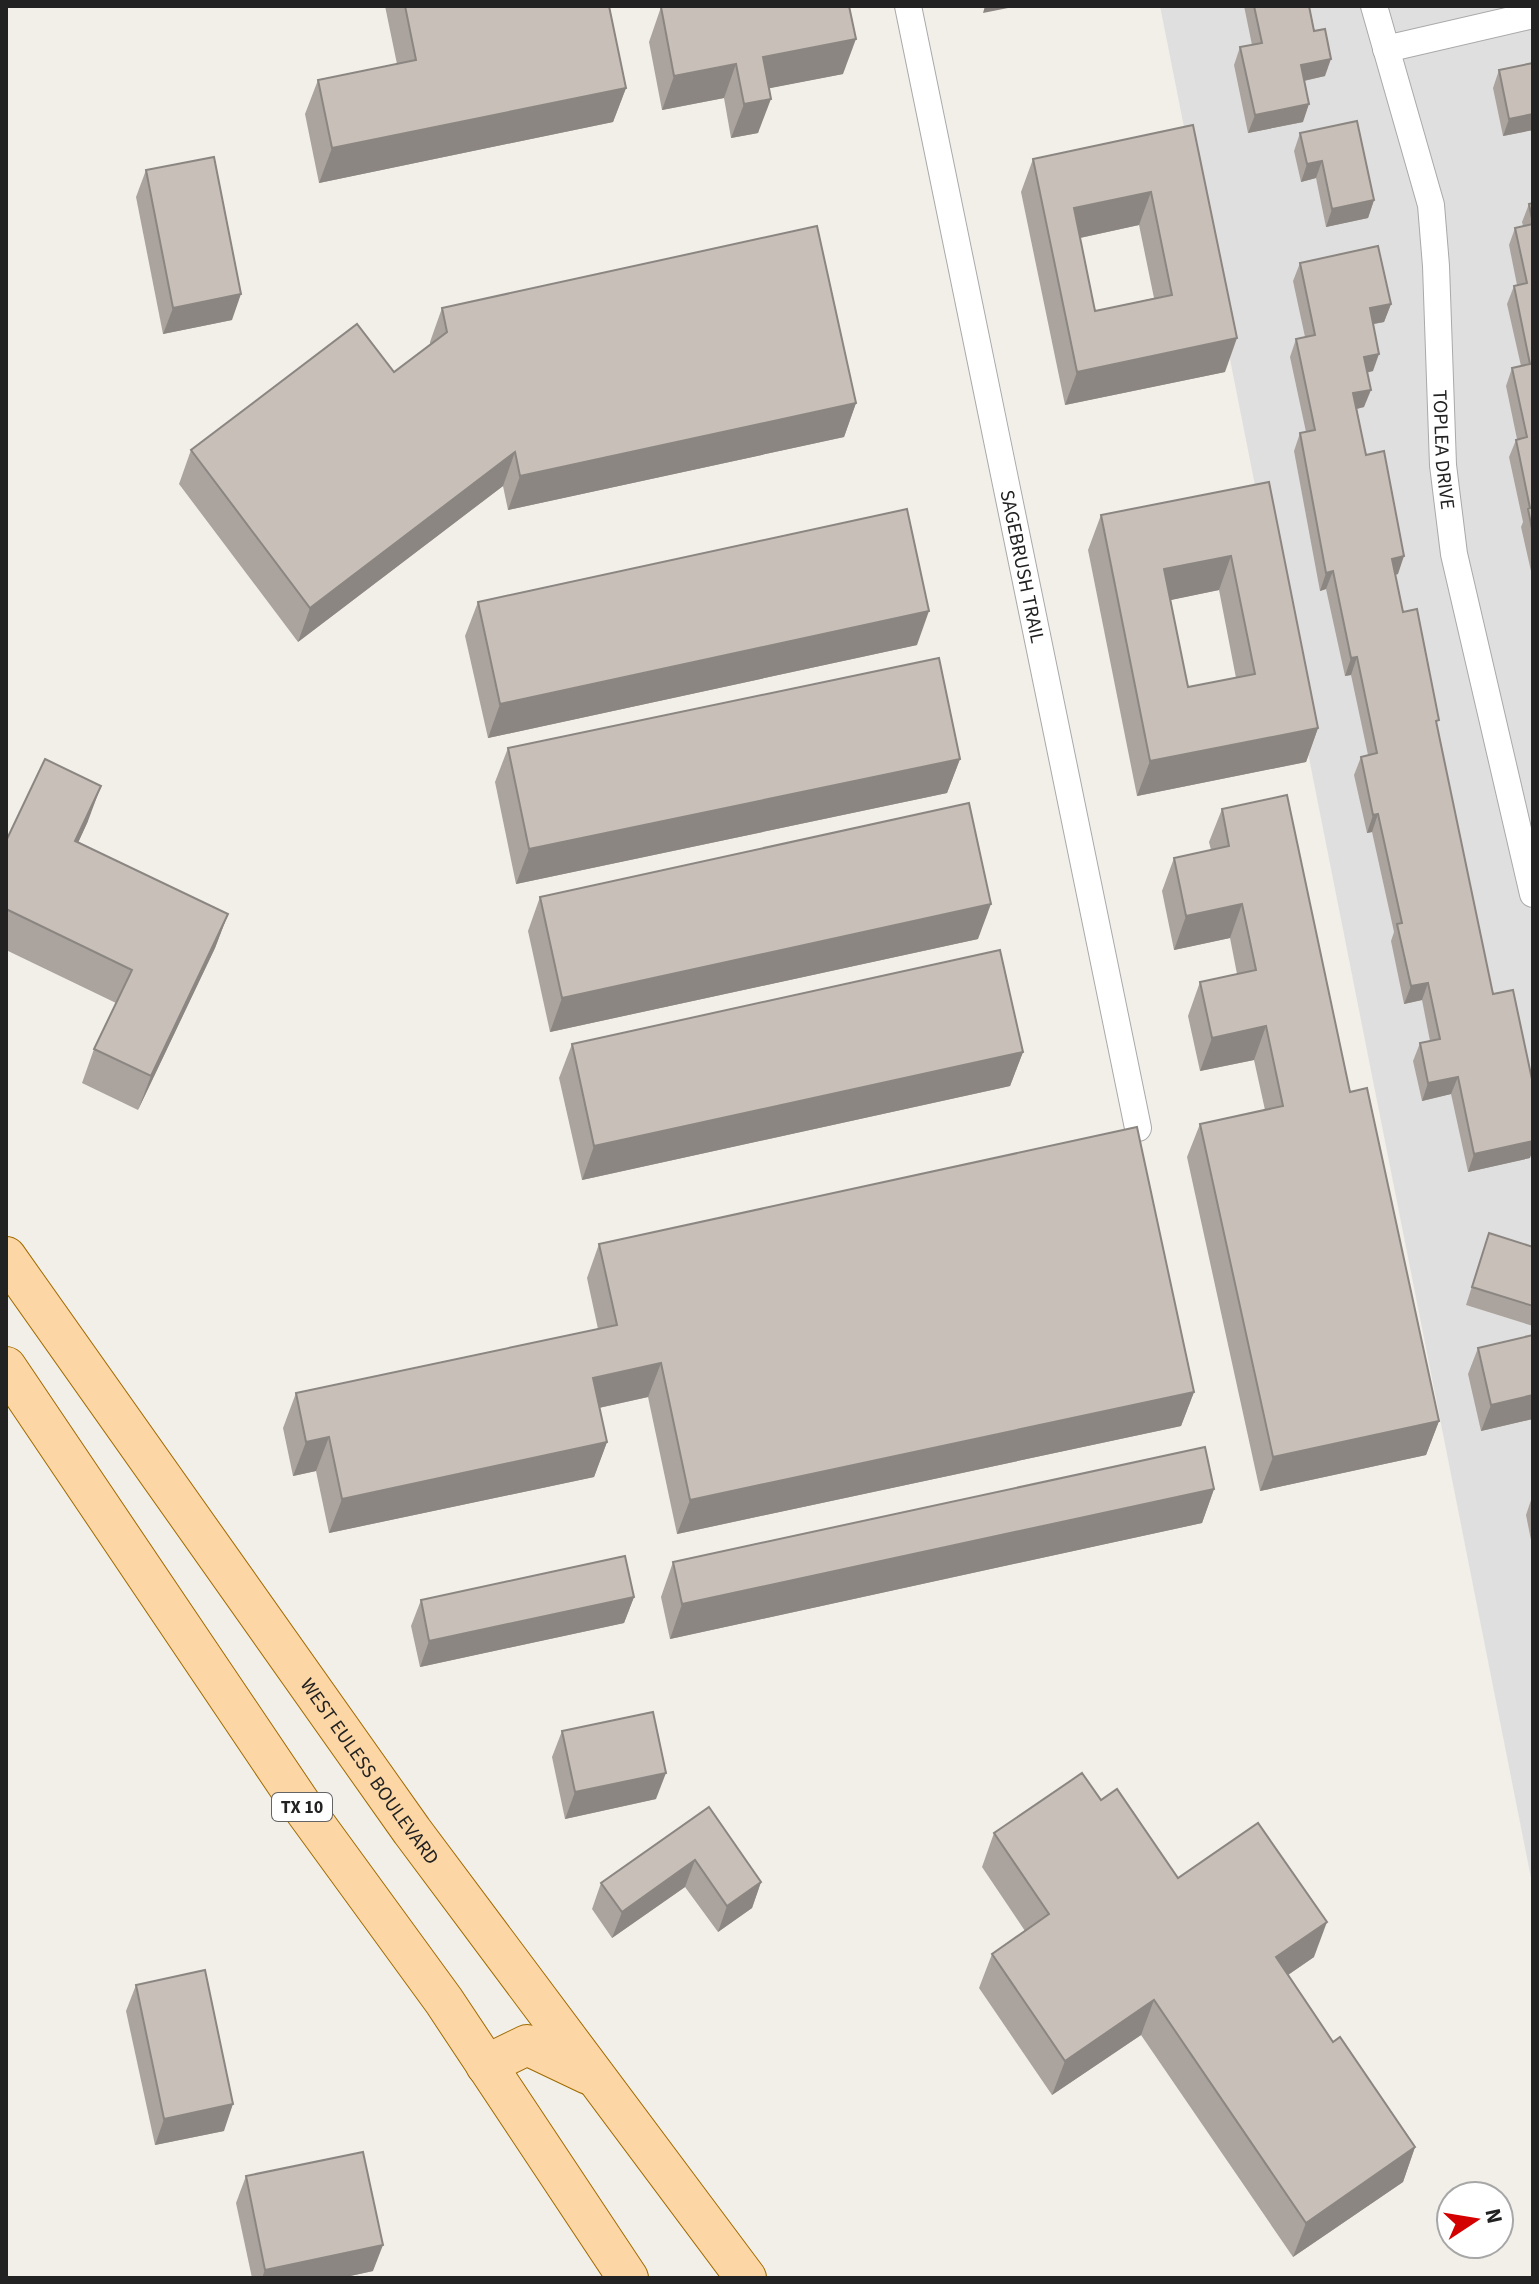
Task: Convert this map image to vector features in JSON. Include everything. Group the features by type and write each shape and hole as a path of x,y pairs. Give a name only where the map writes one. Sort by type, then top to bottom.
{"main road":[{"name":"WEST EULESS BOULEVARD","path":"6,1257 412,1831 746,2278"},
{"name":"TX 10","path":"6,1367 304,1809 444,2001 628,2278"},
{"path":"486,2065 527,2045 596,2078"}],"street":[{"name":"SAGEBRUSH TRAIL","path":"908,6 1138,1128"},
{"name":"TOPLEA DRIVE","path":"1374,6 1431,205 1443,465 1454,554 1533,894"},
{"path":"1386,49 1533,15"}],"shaded area":[{"path":"1160,6 1533,6 1533,1888"}],"building":[{"path":"405,6 609,6 626,88 332,148 318,80 416,60"},
{"path":"849,6 856,39 763,57 771,99 744,104 736,64 674,76 661,7"},
{"path":"1254,6 1309,6 1314,31 1325,29 1331,59 1301,65 1309,104 1255,115 1240,47 1262,43"},
{"path":"1533,63 1533,114 1509,119 1499,70"},
{"path":"1357,121 1374,200 1332,209 1322,161 1307,164 1300,133"},
{"path":"1193,125 1237,338 1077,372 1033,159","holes":["1151,192 1172,295 1095,311 1074,208"]},
{"path":"214,157 241,294 173,308 146,170"},
{"path":"1533,203 1533,224 1529,204"},
{"path":"1533,224 1533,534 1516,440 1527,437 1512,368 1530,364 1514,286 1527,283 1515,228"},
{"path":"817,226 856,403 520,476 515,452 310,608 191,450 357,324 394,372 447,332 442,308"},
{"path":"1378,246 1391,304 1370,308 1379,354 1364,357 1371,390 1353,393 1366,455 1384,451 1404,556 1392,559 1403,612 1417,609 1439,720 1436,721 1493,994 1513,990 1533,1084 1533,1141 1474,1154 1458,1077 1428,1083 1420,1043 1440,1039 1428,983 1411,986 1397,924 1402,923 1378,814 1373,815 1361,757 1377,753 1357,657 1351,658 1333,571 1326,573 1300,433 1315,430 1296,339 1315,335 1300,263"},
{"path":"1269,482 1318,728 1150,761 1101,515","holes":["1231,556 1255,674 1188,687 1164,569"]},
{"path":"907,509 929,611 500,704 478,602"},
{"path":"939,658 960,759 529,849 508,748"},
{"path":"45,759 101,786 75,841 228,914 151,1076 94,1049 132,970 6,909 6,841"},
{"path":"1287,795 1350,1092 1367,1088 1439,1421 1273,1457 1200,1124 1283,1106 1266,1026 1212,1038 1200,982 1256,970 1242,904 1186,916 1174,858 1229,846 1222,809"},
{"path":"969,803 991,904 562,998 540,897"},
{"path":"1000,950 1023,1052 594,1146 572,1044"},
{"path":"1137,1127 1194,1392 690,1500 661,1363 593,1378 607,1442 342,1499 329,1437 306,1442 296,1393 617,1325 599,1244"},
{"path":"1489,1233 1533,1247 1533,1306 1472,1287"},
{"path":"1533,1335 1533,1395 1491,1405 1478,1348"},
{"path":"1205,1447 1214,1489 682,1604 673,1562"},
{"path":"625,1556 634,1597 429,1641 421,1600"},
{"path":"653,1712 666,1773 575,1792 562,1731"},
{"path":"1082,1773 1101,1800 1117,1789 1178,1878 1258,1823 1327,1922 1276,1957 1333,2042 1340,2037 1415,2147 1306,2223 1154,2000 1065,2061 992,1954 1049,1914 994,1833"},
{"path":"709,1807 761,1882 727,1906 695,1860 622,1912 601,1883"},
{"path":"205,1970 233,2104 164,2119 136,1985"},
{"path":"363,2152 383,2245 265,2270 246,2176"}]}
